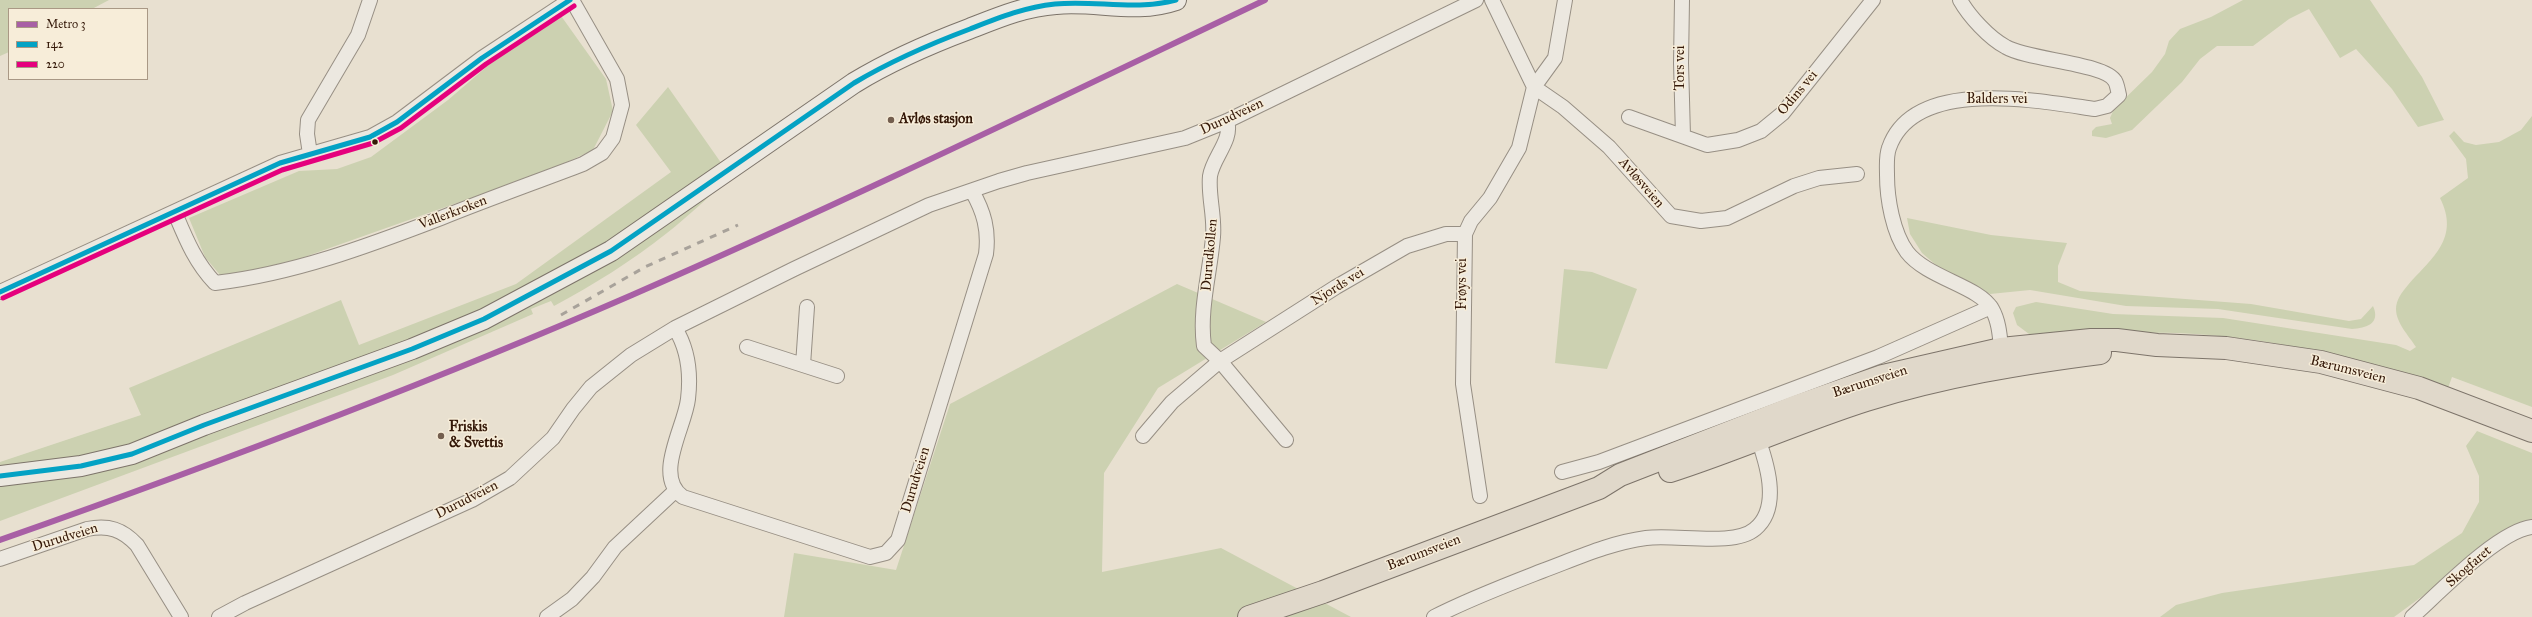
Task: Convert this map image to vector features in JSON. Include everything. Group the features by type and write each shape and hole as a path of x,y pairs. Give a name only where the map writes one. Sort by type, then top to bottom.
{"main road":[{"name":"Bærumsveien","path":"1249,617 1323,592 1598,488 1620,475 1756,432 1792,408 1883,376 2003,358 2157,344 2258,351 2329,364 2419,388 2532,431"}],"street":[{"path":"310,154 306,134 308,120 358,35 370,0"},
{"path":"0,292 280,163 370,137 397,122 488,54 571,0"},
{"name":"Vallerkroken","path":"174,213 191,252 202,269 215,283 236,281 277,273 378,241 583,164 602,153 613,138 622,105 617,79 571,0"},
{"path":"0,476 81,466 132,454 204,425 412,350 484,318 611,251 854,83 896,60 942,39 1000,16 1042,5 1068,4 1146,7 1176,0"},
{"name":"Durudveien","path":"219,617 245,603 472,500 510,478 554,438 572,409 591,387 631,355 675,328 929,205 1026,173 1185,138 1227,121 1476,0"},
{"name":"Avløsveien","path":"1492,0 1534,87 1563,107 1609,147 1660,206 1671,216 1681,219 1701,221 1727,218 1794,186 1819,178 1857,174"},
{"path":"1534,87 1555,58 1565,0"},
{"name":"Tors vei","path":"1682,0 1680,63 1683,136"},
{"name":"Odins vei","path":"1629,117 1707,145 1738,140 1761,131 1783,113 1873,0"},
{"name":"Balders vei","path":"1960,0 1969,16 2006,47 2046,59 2103,70 2115,80 2119,96 2107,106 2095,109 2009,99 1968,98 1944,103 1921,111 1902,126 1889,148 1887,191 1898,232 1907,252 1922,267 1969,291 1991,307"},
{"name":"Frøys vei","path":"1480,496 1463,384 1465,234 1471,221 1490,198 1519,148 1534,87"},
{"name":"Durudkollen","path":"1220,361 1204,346 1203,326 1213,236 1214,214 1210,174 1228,133 1227,121"},
{"name":"Durudveien","path":"676,492 683,497 870,557 886,553 898,540 986,254 986,226 980,204 972,191"},
{"name":"Njords vei","path":"1143,436 1172,402 1220,361 1336,287 1407,246 1446,234 1465,234"},
{"path":"803,365 807,307"},
{"path":"1991,307 1997,322 2003,358"},
{"name":"Bærumsveien","path":"1562,472 1599,462 1878,357 1991,307"},
{"path":"547,617 572,599 593,577 615,547 676,492 671,481 671,466 673,449 688,400 688,367 685,345 675,328"},
{"path":"747,347 837,376"},
{"path":"1220,361 1286,440"},
{"path":"1434,617 1485,593 1607,546 1648,538 1676,536 1721,539 1747,535 1762,522 1769,500 1766,461 1756,432"},
{"name":"Durudveien","path":"0,559 88,529 102,526 115,528 124,533 137,545 181,617"},
{"name":"Skogfaret","path":"2412,617 2500,540 2522,528 2532,527"}],"green space":[{"path":"0,0 109,0 94,8 8,8 8,52 0,56"},
{"path":"2243,0 2370,0 2422,77 2444,120 2418,127 2392,89 2356,49 2340,58 2309,9 2289,19 2253,46 2217,46 2200,59 2182,82 2132,130 2106,138 2092,136 2092,131 2096,127 2112,124 2110,118 2114,109 2152,72 2165,54 2169,41 2180,29 2211,17"},
{"path":"559,13 606,79 613,111 593,150 550,170 262,272 220,275 205,257 189,218 299,171 337,169 371,157 448,100 519,39"},
{"path":"668,87 731,177 691,213 654,243 612,272 554,306 551,301 531,309 533,314 393,375 0,521 0,462 141,415 129,388 341,300 359,345 516,284 671,172 636,125"},
{"path":"2532,116 2532,407 2452,377 2448,388 2330,354 2240,338 2165,333 2121,333 2033,337 2017,325 2013,313 2016,307 2036,302 2113,314 2223,318 2396,345 2410,351 2416,347 2403,329 2398,319 2396,309 2397,302 2406,288 2441,246 2447,225 2445,212 2440,198 2468,178 2466,159 2449,136 2454,131 2464,142 2476,145 2499,142 2521,130"},
{"path":"1907,218 1991,235 2067,243 2058,266 2058,282 2080,291 2251,304 2349,321 2361,319 2373,306 2375,317 2371,324 2362,328 2352,329 2218,309 2126,306 2030,290 1990,294 1937,266 1922,253 1910,234"},
{"path":"1564,269 1592,272 1637,289 1607,369 1555,363"},
{"path":"1177,284 1266,322 1158,388 1104,473 1102,572 1221,548 1351,617 784,617 794,553 896,570 950,404"},
{"path":"2477,431 2532,453 2532,526 2518,526 2394,617 2160,617 2176,605 2222,593 2414,565 2462,533 2479,502 2479,476 2466,446"}],"railway":[{"path":"561,315 645,267 738,225"}],"metro line":[{"name":"3","path":"0,540 160,483 318,423 476,361 632,295 871,187 1265,0"}],"transit line":[{"name":"142","path":"0,292 280,163 370,137 397,122 482,58 570,0"},
{"name":"142","path":"0,476 81,466 132,454 204,425 412,349 484,319 611,251 854,83 896,60 940,41 1001,17 1044,5 1070,3 1146,5 1176,0"},
{"name":"220","path":"3,298 282,170 373,143 401,128 486,64 574,6"}],"place":[{"name":"Avløs stasjon","path":"891,120"},
{"name":"Friskis & Svettis","path":"441,436"}]}
